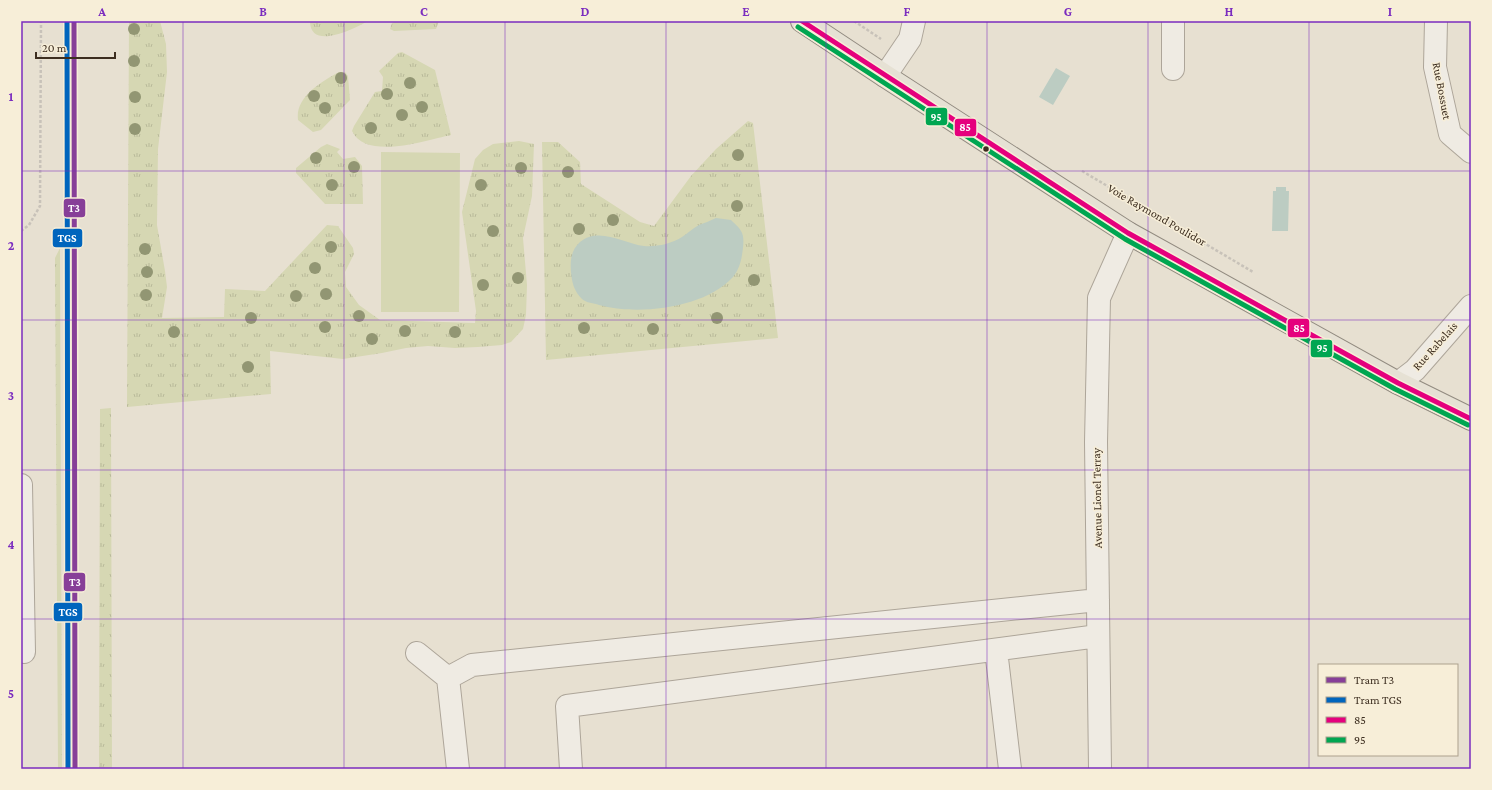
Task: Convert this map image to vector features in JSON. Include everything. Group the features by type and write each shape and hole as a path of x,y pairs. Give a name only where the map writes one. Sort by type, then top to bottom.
{"main road":[{"path":"802,21 1128,233 1398,383 1471,419"}],"street":[{"path":"885,76 910,39 914,21"},
{"path":"1173,21 1173,69"},
{"name":"Rue Bossuet","path":"1436,21 1435,67 1450,134 1471,152"},
{"name":"Avenue Lionel Terray","path":"1100,769 1096,442 1099,298 1128,233"},
{"name":"Rue Rabelais","path":"1398,383 1415,370 1471,306"},
{"path":"21,485 24,652"},
{"path":"448,678 472,665 1098,600"},
{"path":"571,769 567,706 1098,636"},
{"path":"996,650 1010,769"},
{"path":"417,653 448,678 458,769"}],"path":[{"path":"21,230 30,225 40,206 40,21"},
{"path":"854,21 901,52"},
{"name":"Voie Raymond Poulidor","path":"1077,169 1259,275"}],"green space":[{"path":"129,21 160,21 166,44 167,72 158,149 157,225 167,287 162,318 224,317 225,289 265,291 327,225 338,226 353,248 354,254 345,272 346,287 359,305 380,320 475,323 476,311 462,212 475,159 483,150 493,144 519,141 534,144 532,196 523,238 527,285 526,315 523,329 511,342 502,345 455,348 428,346 406,348 343,359 270,351 271,394 127,407"},
{"path":"310,21 368,21 353,29 334,35 325,36 317,35 312,30"},
{"path":"396,21 439,21 436,29 394,31 390,29 392,23"},
{"path":"402,52 435,70 451,135 398,146 383,147 370,145 359,140 352,131 375,92 382,91 383,77 379,71 398,53"},
{"path":"339,72 345,72 348,76 350,100 321,130 313,132 298,120 298,112 301,104 311,91 325,80"},
{"path":"748,121 753,123 778,338 546,360 542,142 558,142 580,162 581,184 640,222 654,226 691,176 716,149"},
{"path":"327,144 340,149 337,152 343,159 355,157 362,166 363,204 325,204 296,173 296,168 321,147"},
{"path":"381,152 460,153 459,312 381,312"},
{"path":"60,248 62,769 58,769 55,258"},
{"path":"111,408 112,769 99,769 100,409"}],"shaded area":[{"path":"1056,68 1070,76 1053,105 1039,97"},
{"path":"1276,187 1286,187 1286,191 1289,191 1288,231 1272,231 1273,191 1276,191"},
{"path":"716,218 731,220 739,228 743,236 742,258 733,277 721,288 706,296 670,307 632,310 588,302 582,299 575,290 571,272 572,256 577,245 587,237 612,237 637,245 653,246 678,239 697,226"}],"tram line":[{"name":"TGS","path":"67,21 68,769"},
{"name":"T3","path":"74,21 75,769"}],"transit line":[{"name":"85","path":"802,21 1128,233 1398,383 1471,419"},
{"name":"95","path":"798,27 1125,239 1395,389 1468,425"}]}
